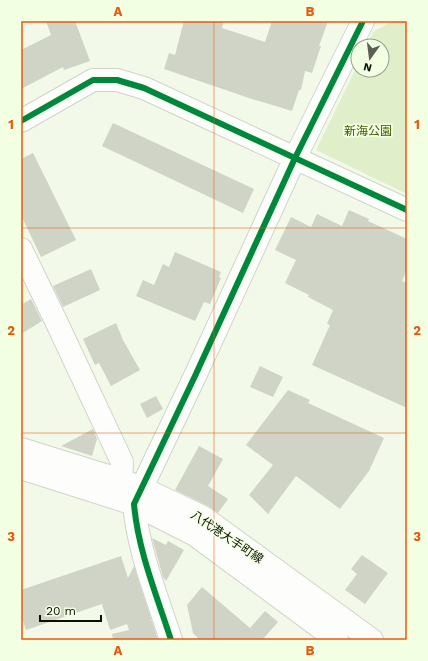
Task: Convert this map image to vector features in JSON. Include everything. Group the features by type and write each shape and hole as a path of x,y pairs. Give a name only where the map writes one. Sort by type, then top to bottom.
{"street":[{"path":"129,492 363,21"},
{"path":"21,121 93,80 116,80 144,88 407,210"},
{"path":"21,249 27,276 122,462 141,546 172,640"},
{"name":"八代港大手町線","path":"21,449 129,492 203,517 372,640"},
{"name":"八代港大手町線","path":"21,468 129,492 195,535 337,640"}],"green space":[{"name":"新海公園","path":"393,21 407,23 407,194 316,150 351,78 390,78 390,38 370,38 374,31"}],"building":[{"path":"46,21 75,21 90,61 64,70 63,67 21,89 21,50 51,35"},
{"path":"184,21 224,21 222,28 265,42 272,21 328,21 319,46 321,46 312,73 305,71 301,90 299,90 292,111 164,69 169,53 175,55"},
{"path":"113,123 254,189 243,213 102,146"},
{"path":"33,153 76,240 41,257 21,215 21,159"},
{"path":"349,210 369,219 368,221 407,239 407,270 402,281 407,283 407,408 312,365 330,325 327,324 333,310 308,297 309,295 285,283 296,260 275,250 291,217 311,227 317,214 342,226"},
{"path":"175,252 221,272 219,277 221,278 210,304 204,302 195,321 136,296 143,280 154,285 163,264 169,267"},
{"path":"91,269 100,290 63,307 53,286"},
{"path":"31,299 42,321 21,334 21,305"},
{"path":"116,323 123,340 140,370 111,386 99,363 95,365 83,339"},
{"path":"260,366 283,377 273,397 250,387"},
{"path":"288,390 310,400 308,403 384,438 369,471 340,509 296,476 268,514 249,495 273,465 246,445"},
{"path":"156,396 163,409 147,418 140,404"},
{"path":"93,429 97,439 92,456 61,446"},
{"path":"199,446 223,459 208,486 228,499 218,513 208,506 175,490"},
{"path":"152,538 166,545 168,541 184,550 166,581 163,577"},
{"path":"362,555 388,573 365,604 345,590 357,574 351,569"},
{"path":"121,556 128,578 134,566 158,640 113,640 112,634 129,630 127,624 110,630 102,604 26,630 21,615 21,590"},
{"path":"202,587 250,628 265,611 278,622 263,639 264,640 200,640 193,633 187,605"}],"cycle path":[{"path":"171,640 144,556 136,522 134,504 195,376 295,158 363,21"},
{"path":"21,121 93,80 117,80 144,88 407,210"}]}
